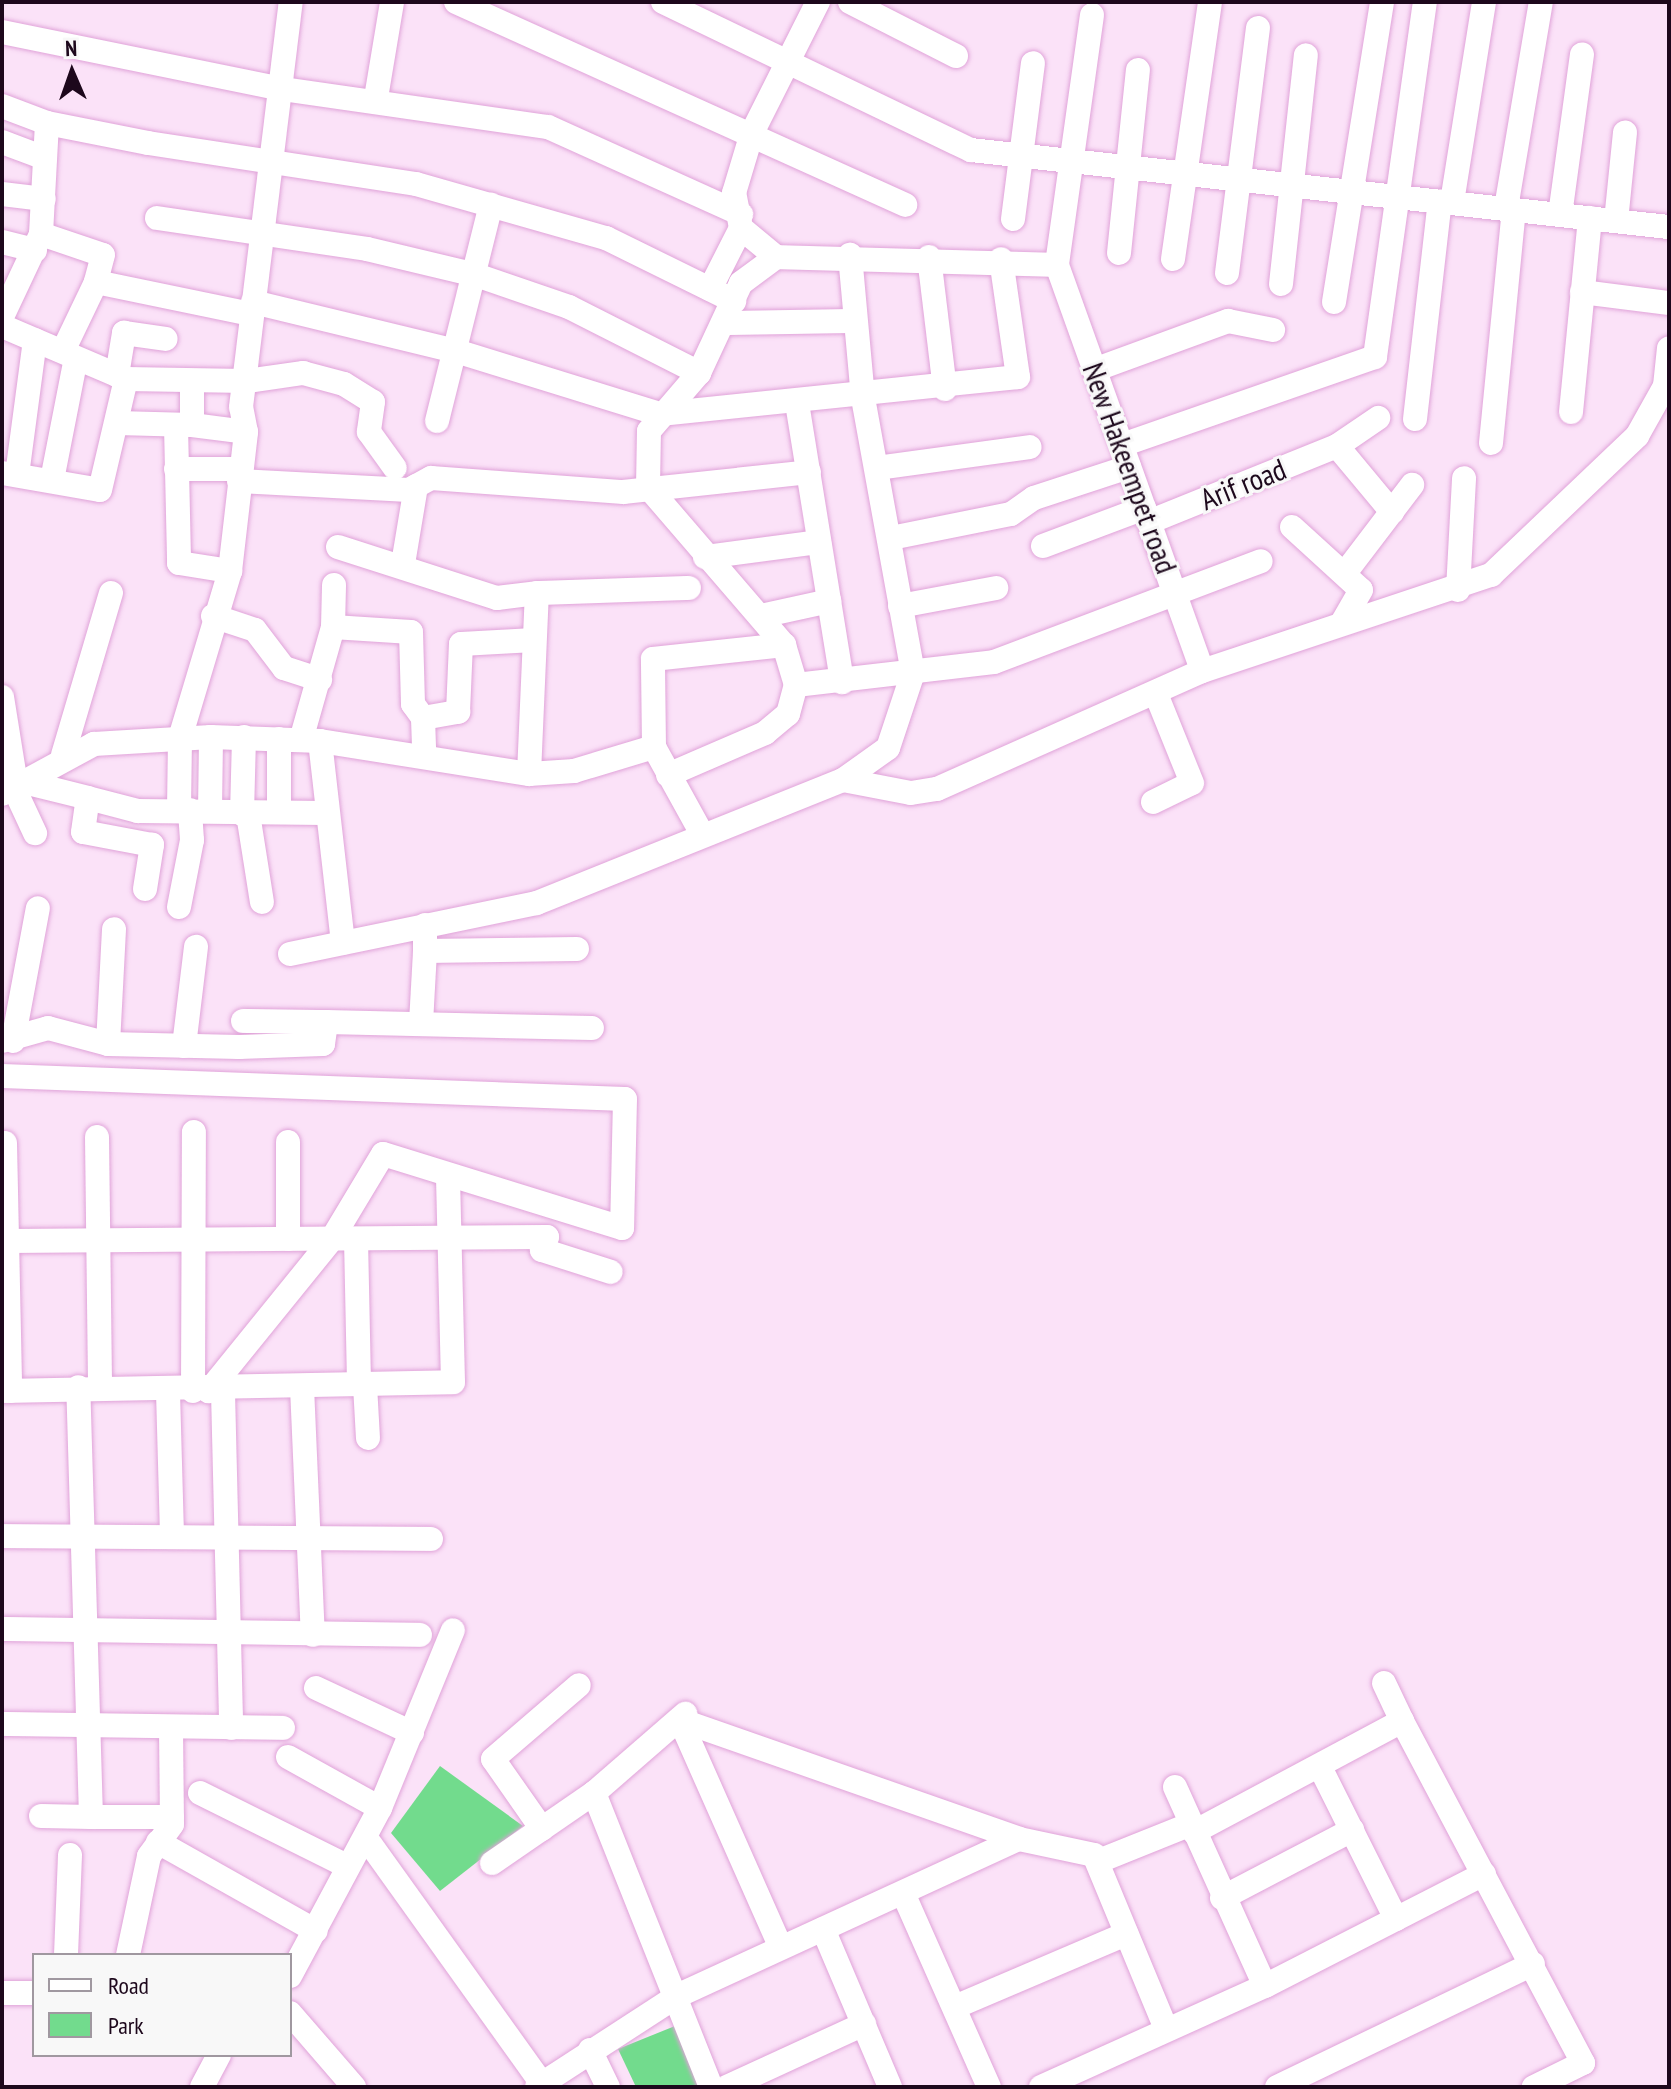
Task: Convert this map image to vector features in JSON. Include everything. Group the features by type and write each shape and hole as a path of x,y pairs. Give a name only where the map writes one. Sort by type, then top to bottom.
{"street":[{"path":"376,98 392,2"},
{"path":"456,2 752,133 905,205"},
{"path":"663,2 971,150 1129,165 1669,227"},
{"path":"723,301 751,272 755,237 734,193 752,133 818,2"},
{"path":"1173,259 1210,2"},
{"path":"1334,302 1349,190 1382,2"},
{"path":"891,538 1011,514 1034,498 1126,456 1375,357 1425,2"},
{"path":"1415,419 1446,201 1484,2"},
{"path":"1491,443 1510,209 1541,2"},
{"path":"179,907 192,840 180,738 213,616 230,571 246,432 252,308 283,89 284,3"},
{"path":"862,5 956,56"},
{"path":"2,32 283,89 376,98 481,122 548,127 755,237 850,255 1001,259 1059,255 1092,15"},
{"path":"1227,273 1235,177 1258,28"},
{"path":"1560,215 1582,54"},
{"path":"1281,284 1306,55"},
{"path":"1013,219 1033,63"},
{"path":"1119,253 1138,70"},
{"path":"2,106 47,123 275,159 491,205 606,238 723,301 854,321"},
{"path":"2,317 11,282 38,242 44,199 42,157 47,123"},
{"path":"1616,221 1625,132"},
{"path":"2,142 42,157"},
{"path":"2,194 44,199"},
{"path":"437,421 476,275 491,205"},
{"path":"157,218 264,234 476,275 668,354 694,370"},
{"path":"1571,412 1590,218"},
{"path":"638,489 647,410 694,370 723,301 755,237"},
{"path":"2,242 38,242 103,255 70,355 52,480"},
{"path":"290,954 537,903 702,834 843,780 888,748 913,673 891,538 863,398 850,255"},
{"name":"New Hakeempet road","path":"1059,255 1094,370 1202,671"},
{"path":"929,257 945,389"},
{"path":"96,282 252,308 456,351 647,410 863,398 1018,377 1001,259"},
{"path":"1582,292 1669,303"},
{"path":"1094,370 1228,321 1273,330"},
{"path":"2,326 122,377 247,381 303,373 367,394 374,447 395,468"},
{"path":"35,340 10,474 100,490 117,423 124,333 166,339"},
{"path":"843,780 911,793 937,789 1202,671 1343,621 1458,590 1491,575 1637,436 1665,386 1669,348"},
{"path":"192,381 176,469 179,563 230,571"},
{"path":"797,403 842,682"},
{"name":"Arif road","path":"1043,546 1146,515 1337,446 1378,418"},
{"path":"117,423 246,432"},
{"path":"1337,446 1392,512"},
{"path":"877,468 1030,447"},
{"path":"176,469 416,486 431,478 638,489 809,472"},
{"path":"1458,590 1464,478"},
{"path":"1345,573 1412,485"},
{"path":"403,564 416,486"},
{"path":"13,787 63,755 94,744 211,737 300,740 529,774 661,761 765,733 788,714 796,685 761,616 638,489"},
{"path":"1292,527 1361,590 1343,621"},
{"path":"705,557 819,542"},
{"path":"338,547 403,564 432,581 500,598 537,593 689,588"},
{"path":"796,685 994,662 1261,561"},
{"path":"279,812 333,627 334,585"},
{"path":"900,606 996,588"},
{"path":"63,755 111,593"},
{"path":"529,774 537,593"},
{"path":"500,598 503,640"},
{"path":"761,616 829,601"},
{"path":"213,616 255,630 284,668 320,680"},
{"path":"333,627 411,632 413,704 423,718 424,756"},
{"path":"423,718 458,712 458,647 503,640 534,640"},
{"path":"702,834 661,761 653,659 775,646"},
{"path":"1153,802 1192,783 1156,694"},
{"path":"2,697 13,787 35,833"},
{"path":"151,865 171,865 183,853 189,810 211,737"},
{"path":"244,737 245,814 262,902"},
{"path":"300,740 324,813 332,890 343,943"},
{"path":"13,787 88,798 138,811 324,813"},
{"path":"88,798 83,832 152,845 145,889"},
{"path":"38,908 7,1041 71,1029 108,1044 239,1047 325,1033 421,1023 592,1028"},
{"path":"421,1023 425,925"},
{"path":"108,1044 114,929"},
{"path":"184,1046 196,947"},
{"path":"425,951 577,949"},
{"path":"243,1021 325,1033"},
{"path":"318,1085 325,1033"},
{"path":"236,1083 239,1047"},
{"path":"2,1076 318,1085 625,1099 622,1228 448,1177 383,1154 344,1239 208,1391"},
{"path":"194,1132 192,1240 228,1537 231,1728"},
{"path":"91,1817 86,1631 89,1387 100,1241 97,1137"},
{"path":"288,1142 288,1239"},
{"path":"5,1143 6,1391 89,1387 168,1392 453,1382 448,1177"},
{"path":"7,1241 547,1237 542,1250 611,1272"},
{"path":"344,1239 368,1438"},
{"path":"302,1387 313,1635"},
{"path":"168,1392 172,1537"},
{"path":"2,1536 87,1540 172,1537 431,1539"},
{"path":"2,1629 420,1635"},
{"path":"292,1973 347,1866 366,1838 453,1630"},
{"path":"1384,1683 1583,2063 1534,2087"},
{"path":"542,1829 493,1759 579,1685"},
{"path":"316,1688 412,1733"},
{"path":"492,1863 594,1793 682,1717"},
{"path":"682,1717 1019,1839 1088,1851 1099,1861 1166,2029"},
{"path":"682,1717 781,1948"},
{"path":"1099,1861 1192,1828 1320,1767 1402,1721"},
{"path":"2,1724 89,1723 171,1730 283,1728"},
{"path":"129,1953 158,1842 172,1817 171,1730"},
{"path":"288,1757 380,1808"},
{"path":"1320,1767 1396,1919"},
{"path":"1175,1787 1222,1898 1265,1986"},
{"path":"200,1793 347,1866"},
{"path":"594,1793 711,2087"},
{"path":"41,1816 172,1817"},
{"path":"1222,1898 1352,1830"},
{"path":"366,1838 539,2085 677,1996 1019,1839"},
{"path":"158,1842 316,1931"},
{"path":"66,1953 70,1855"},
{"path":"1041,2087 1265,1986 1484,1874"},
{"path":"903,1893 957,2006 989,2087"},
{"path":"823,1929 890,2087"},
{"path":"957,2006 1126,1934"},
{"path":"1277,2087 1533,1964"},
{"path":"2,1993 32,1993"},
{"path":"292,2015 354,2087"},
{"path":"727,2087 864,2024"},
{"path":"590,2050 608,2087"},
{"path":"202,2087 218,2057"}],"green space":[{"path":"440,1766 523,1826 440,1891 391,1833"},
{"path":"675,2026 703,2087 636,2087 618,2049"}]}
